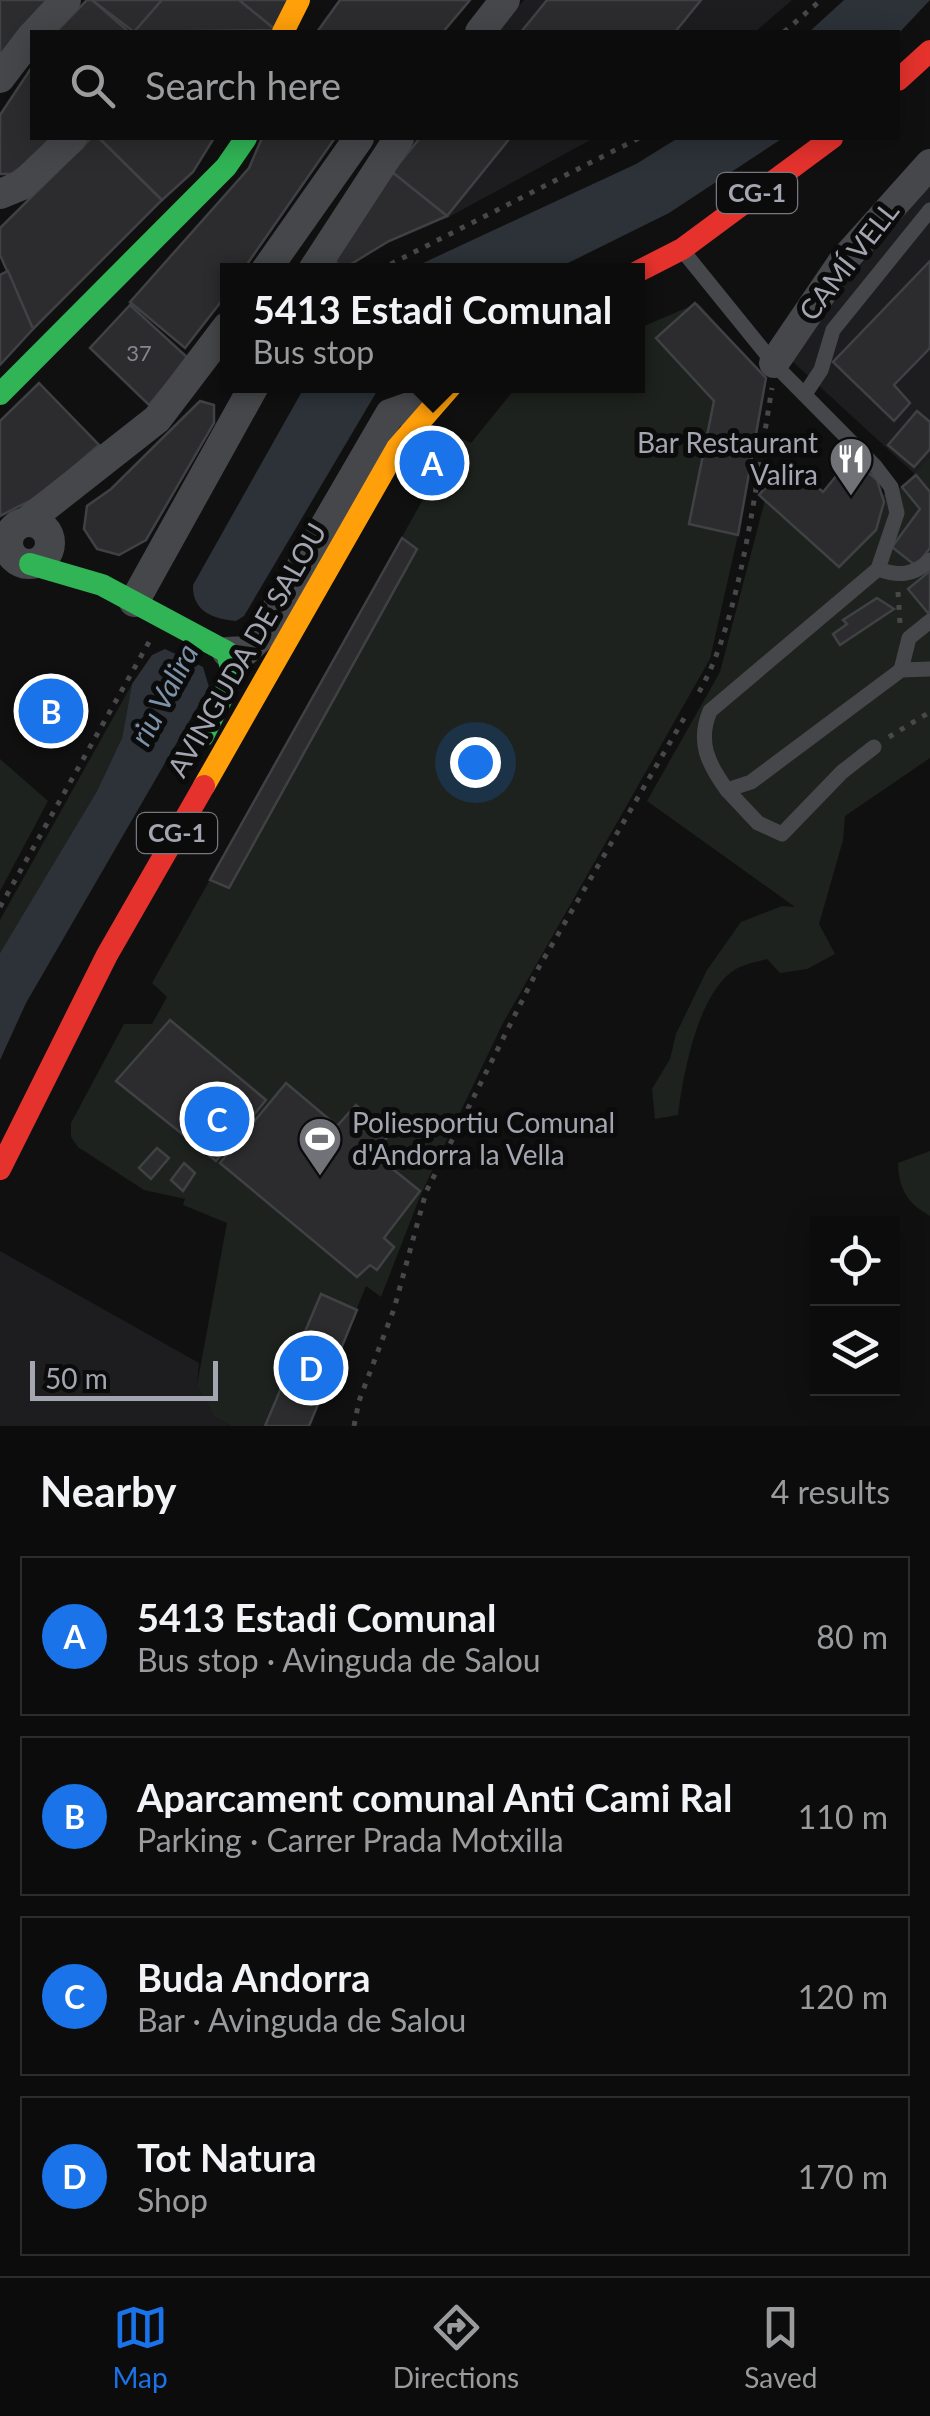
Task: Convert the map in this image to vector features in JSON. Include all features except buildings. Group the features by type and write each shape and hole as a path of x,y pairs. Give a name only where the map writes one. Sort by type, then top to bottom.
{"main road":[{"path":"283,30 300,0"},
{"path":"306,30 321,0"},
{"path":"900,78 930,51"},
{"path":"151,242 204,179 229,140"},
{"path":"0,394 226,167 245,140"},
{"name":"CG-1","path":"645,268 682,248 829,140"},
{"name":"AVINGUDA DE SALOU","path":"5,1160 124,924 397,448 444,393"},
{"path":"16,560 58,567 227,652 234,666 229,690 190,758"},
{"path":"5,1160 56,1002"}],"street":[{"path":"38,30 66,0"},
{"path":"482,30 506,0"},
{"path":"0,78 30,39"},
{"path":"0,194 22,184 70,140"},
{"path":"271,263 358,140"},
{"path":"319,263 398,140"},
{"name":"CAMÍ VELL","path":"775,364 844,260 930,164"},
{"path":"16,560 44,558 50,540 39,525 26,522 158,418 220,336"},
{"path":"134,602 250,393"},
{"path":"227,652 254,646 390,414 441,393"}],"lane":[{"path":"805,394 821,370 822,354 833,330 930,210"},
{"path":"682,248 775,364 891,488 896,513 878,569 710,711 702,741 711,768 758,824 782,834 842,772 874,747"},
{"path":"878,569 892,574 916,572 930,560"},
{"path":"902,670 909,638 930,621"},
{"path":"728,790 751,782 902,670 930,670"}],"path":[{"path":"786,30 821,0"},
{"path":"393,263 635,140"},
{"path":"354,1426 358,1401 394,1310 426,1192 539,967 715,664 744,543 775,364"},
{"path":"0,906 161,620"},
{"path":"874,747 930,712"}],"shaded area":[{"path":"524,0 792,0 757,30 500,30"},
{"path":"413,140 590,140 447,218 381,246 356,263 332,263"},
{"path":"930,181 930,457 916,475 792,361 821,313"},
{"path":"698,303 766,378 738,535 710,659 503,1023 421,1194 381,1297 366,1286 309,1426 231,1426 214,1417 197,1385 227,1223 183,1205 185,1199 144,1190 78,1147 71,1137 71,1123 124,1024 152,1024 167,997 152,983 458,437 471,443 511,393 645,393 645,326"},
{"path":"930,457 930,758 845,816 843,840 819,924 835,954 807,969 780,973 767,959 740,967 723,980 702,1014 695,1035 678,1115 655,1119 652,1089 670,1059 676,1034 707,970 741,922 782,906 795,907 647,801 720,672 765,500 839,567 877,528 882,495 902,487"},
{"path":"132,684 122,738 97,791 0,953 0,920"},
{"path":"0,759 48,801 0,891"},
{"path":"930,1151 930,1216 906,1194 898,1163"},
{"path":"0,1251 199,1363 197,1385 214,1417 231,1426 0,1426"}],"water":[{"path":"844,0 930,0 900,32 811,30"},
{"path":"675,140 780,140 669,213 568,263 423,263 636,164"},
{"path":"301,393 376,393 244,616 236,621 212,616 196,602 193,585"},
{"name":"riu Valira","path":"165,649 203,667 209,687 26,1003 0,1060 0,953 97,791 122,738 132,684 152,655"}],"traffic: fast":[{"path":"0,394 226,167 245,140"},
{"path":"30,564 102,585 227,652 233,676 203,736"}],"traffic: slow":[{"path":"284,30 299,0"},
{"path":"204,786 397,448 445,393"}],"traffic: jam":[{"path":"900,78 930,51"},
{"path":"645,268 682,249 829,140"},
{"path":"0,1169 107,955 204,786"}],"place":[{"name":"5413 Estadi Comunal","path":"432,463"},
{"name":"Bar Restaurant Valira","path":"851,497"},
{"name":"Aparcament comunal Anti Cami Ral","path":"51,711"},
{"name":"Buda Andorra","path":"217,1119"},
{"name":"Poliesportiu Comunal d'Andorra la Vella","path":"320,1177"},
{"name":"Tot Natura","path":"311,1368"}]}
